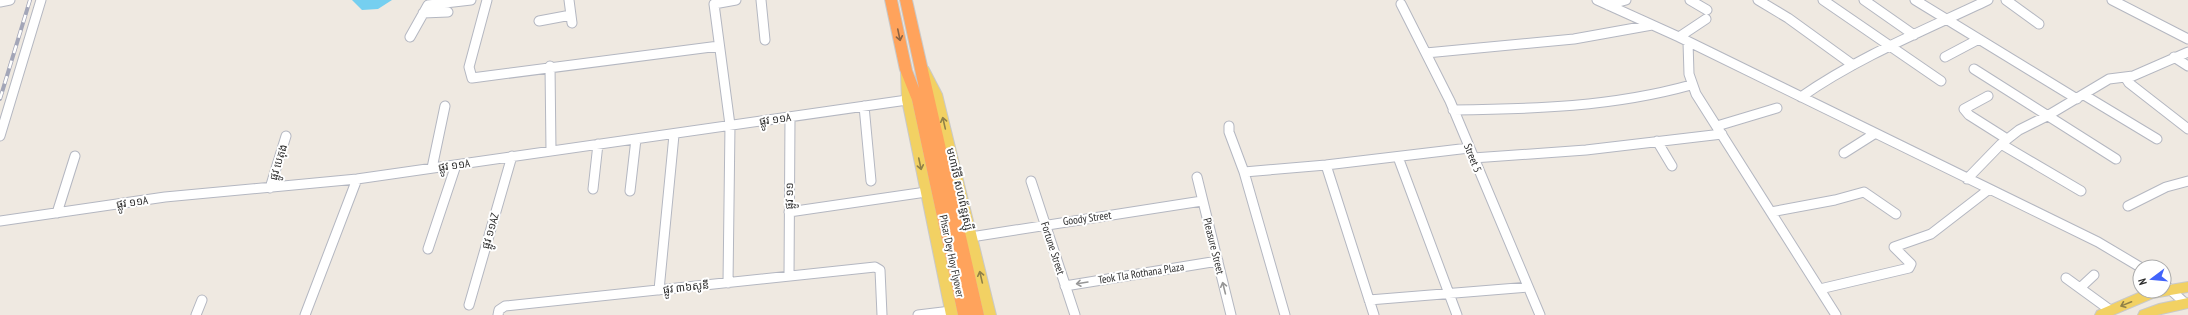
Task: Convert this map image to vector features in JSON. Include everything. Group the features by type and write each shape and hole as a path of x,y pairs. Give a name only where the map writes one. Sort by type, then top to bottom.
{"highway":[{"name":"មហាវិថី សហព័ន្ធរុស្ស៊ី","path":"891,0 906,70 918,100 945,197"},
{"name":"មហាវិថី សហព័ន្ធរុស្ស៊ី","path":"906,0 922,66 945,197"},
{"name":"Phsar Dey Hoy Flyover","path":"945,197 965,315"},
{"name":"Phsar Dey Hoy Flyover","path":"945,197 977,315"}],"main road":[{"name":"មហាវិថី សហព័ន្ធរុស្ស៊ី","path":"922,66 937,94 990,315"},
{"name":"មហាវិថី សហព័ន្ធរុស្ស៊ី","path":"906,70 907,100 951,313"},
{"path":"2172,288 2188,287"},
{"path":"2105,313 2137,299"},
{"path":"2144,315 2186,303"}],"street":[{"path":"0,2 10,0"},
{"path":"0,136 41,0"},
{"path":"410,37 428,5 471,0"},
{"path":"487,0 469,67 472,78 550,66 719,46"},
{"path":"539,21 572,19 569,0"},
{"path":"728,283 730,125 714,4 736,0"},
{"path":"761,0 765,40"},
{"path":"1597,0 1680,37 1988,190 2098,242 2132,262"},
{"path":"1608,5 1626,0"},
{"path":"1690,0 1706,10"},
{"path":"1758,0 1788,18 1854,65"},
{"path":"1823,0 1890,48 1941,81"},
{"path":"1864,0 1914,35"},
{"path":"1915,0 1979,39 2157,139"},
{"path":"1800,97 1825,80 1854,65 1946,19 1988,0"},
{"path":"2006,0 2039,24"},
{"path":"2112,0 2188,39"},
{"name":"Street 5","path":"1402,4 1454,110 1540,315"},
{"path":"423,13 448,12"},
{"path":"1680,37 1706,19"},
{"path":"1426,53 1574,39 1652,25"},
{"path":"1945,57 1979,39"},
{"path":"1688,42 1690,58 1687,71 1691,84 1836,315"},
{"path":"1967,179 2004,141 2019,130 2047,116 2109,80 2133,76 2188,52"},
{"path":"2174,57 2188,66"},
{"path":"550,66 551,151"},
{"path":"1974,69 2116,159"},
{"path":"2125,77 2129,83 2188,129"},
{"path":"1454,110 1565,108 1603,104 1641,99 1691,84"},
{"path":"1988,96 1964,110 2004,141 2082,191"},
{"name":"ផ្លូវ ១១A","path":"0,221 176,196 357,179 598,144 674,135 730,125 907,100"},
{"path":"432,168 445,106"},
{"path":"864,106 871,182"},
{"path":"1473,158 1586,150 1657,141 1719,130 1777,108"},
{"name":"ផ្លូវ ១១","path":"789,276 790,117"},
{"path":"1229,126 1229,132 1244,172 1284,315"},
{"path":"1844,153 1874,134"},
{"path":"659,290 674,135"},
{"name":"ផ្លូវ បេតុង","path":"270,188 286,136"},
{"path":"630,191 636,140"},
{"path":"1657,141 1672,166"},
{"path":"592,189 598,144"},
{"path":"1244,172 1326,165 1469,148"},
{"path":"57,212 75,156"},
{"name":"ផ្លូវ ១១AZ","path":"469,305 512,156"},
{"path":"1398,157 1457,315"},
{"path":"428,249 456,164"},
{"path":"1326,165 1374,315"},
{"name":"Pleasure Street","path":"1197,177 1231,315"},
{"path":"305,315 357,179"},
{"name":"Fortune Street","path":"1031,181 1075,315"},
{"path":"2128,206 2166,187 2188,181"},
{"path":"1820,290 1909,268 1911,264 1894,247 1931,234 1988,190"},
{"path":"789,212 926,192"},
{"path":"1771,212 1835,200 1864,192 1896,214"},
{"name":"Goody Street","path":"971,237 1045,224 1202,201"},
{"name":"Teok Tla Rothana Plaza","path":"1065,286 1218,261"},
{"name":"ផ្លូវ ៣៦សូនី","path":"498,315 499,310 505,306 878,268 880,270 882,315"},
{"path":"2080,288 2094,275"},
{"path":"2066,278 2080,288 2105,313"},
{"path":"1369,300 1528,287"},
{"path":"2172,294 2186,303"},
{"path":"196,315 202,300"},
{"path":"918,315 951,313"}],"water":[{"path":"352,0 392,0 378,9 362,10"}],"railway":[{"path":"0,99 30,0"}]}
